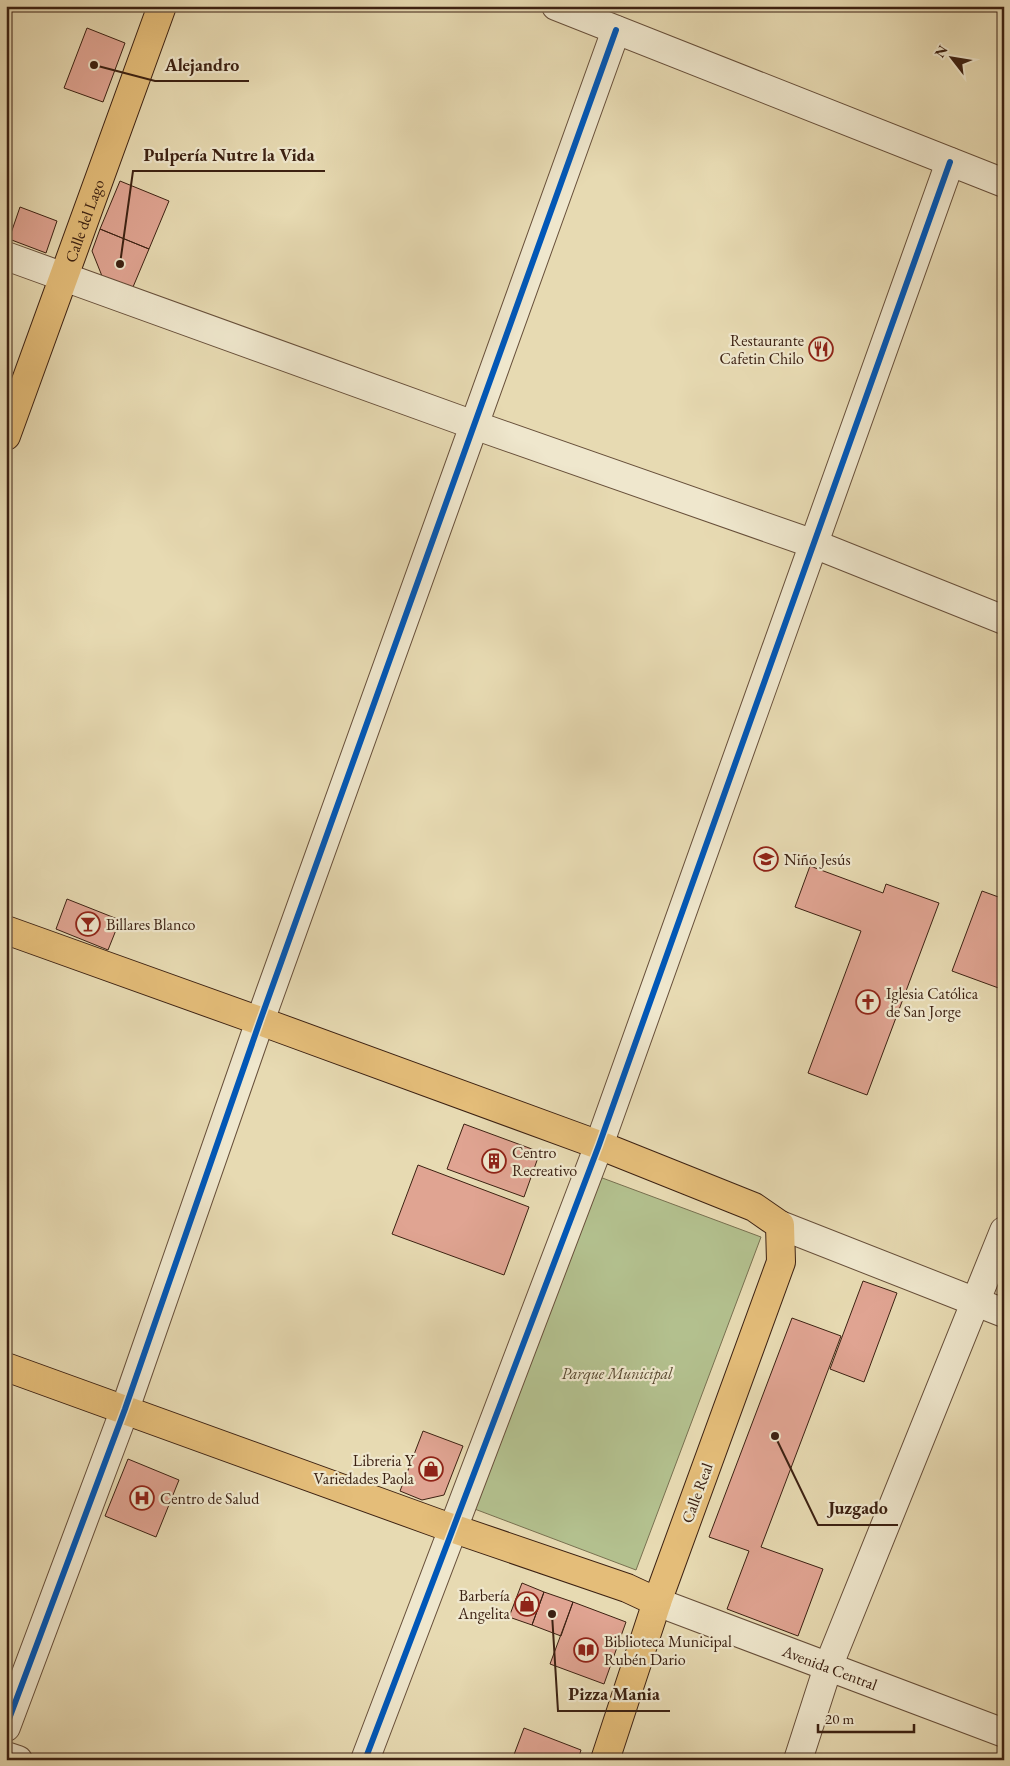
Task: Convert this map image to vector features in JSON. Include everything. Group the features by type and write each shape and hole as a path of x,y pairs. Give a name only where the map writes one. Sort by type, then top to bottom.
{"main road":[{"name":"Calle del Lago","path":"6,436 162,6"},
{"path":"6,930 599,1145 754,1207 780,1225"},
{"name":"Calle Real","path":"605,1760 657,1602 781,1262 780,1225"},
{"path":"6,1367 453,1528 627,1588 657,1602"}],"street":[{"path":"556,6 1004,183"},
{"path":"6,1727 125,1409 260,1021 616,30"},
{"path":"364,1760 599,1145 950,162"},
{"path":"6,256 474,425 814,544 1004,620"},
{"path":"780,1225 1004,1313"},
{"path":"798,1760 828,1667 1004,1231"},
{"name":"Avenida Central","path":"657,1602 1004,1733"},
{"path":"6,1756 18,1760"}],"green space":[{"name":"Parque Municipal","path":"597,1176 761,1237 636,1570 472,1508"}],"building":[{"path":"87,28 125,43 103,102 64,88"},
{"path":"120,181 169,201 149,249 100,229"},
{"path":"20,207 57,221 46,253 9,239"},
{"path":"100,229 149,249 133,287 102,276 92,251"},
{"name":"Iglesia Católica de San Jorge","path":"810,866 883,893 886,884 939,903 867,1095 808,1073 861,931 795,907"},
{"path":"982,891 1004,899 1004,990 952,971"},
{"name":"Billares Blanco","path":"67,899 120,920 108,950 56,929"},
{"name":"Centro Recreativo","path":"464,1124 540,1152 524,1197 447,1169"},
{"path":"418,1165 529,1207 504,1275 392,1234"},
{"path":"863,1281 897,1293 864,1382 830,1369"},
{"path":"792,1318 841,1336 761,1547 823,1569 798,1636 727,1609 749,1551 709,1537"},
{"name":"Libreria Y Variedades Paola","path":"423,1431 463,1446 444,1495 422,1500 400,1491"},
{"name":"Centro de Salud","path":"128,1459 179,1480 156,1537 105,1516"},
{"name":"Barbería Angelita","path":"522,1583 544,1592 532,1625 509,1617"},
{"path":"544,1592 573,1602 561,1636 532,1625"},
{"name":"Biblioteca Municipal Rubén Dario","path":"573,1602 626,1622 604,1684 550,1664"},
{"path":"524,1728 581,1750 578,1760 512,1760"}],"cycle path":[{"path":"6,1727 125,1409 260,1021 616,30"},
{"path":"365,1760 599,1145 950,162"}],"place":[{"name":"Alejandro","path":"94,65"},
{"name":"Pulpería Nutre la Vida","path":"120,264"},
{"name":"Restaurante Cafetin Chilo","path":"821,349"},
{"name":"Niño Jesús","path":"766,859"},
{"name":"Billares Blanco","path":"88,924"},
{"name":"Iglesia Católica de San Jorge","path":"868,1002"},
{"name":"Centro Recreativo","path":"494,1161"},
{"name":"Juzgado","path":"775,1436"},
{"name":"Libreria Y Variedades Paola","path":"431,1469"},
{"name":"Centro de Salud","path":"142,1498"},
{"name":"Barbería Angelita","path":"527,1604"},
{"name":"Pizza Mania","path":"552,1614"},
{"name":"Biblioteca Municipal Rubén Dario","path":"586,1650"}]}
